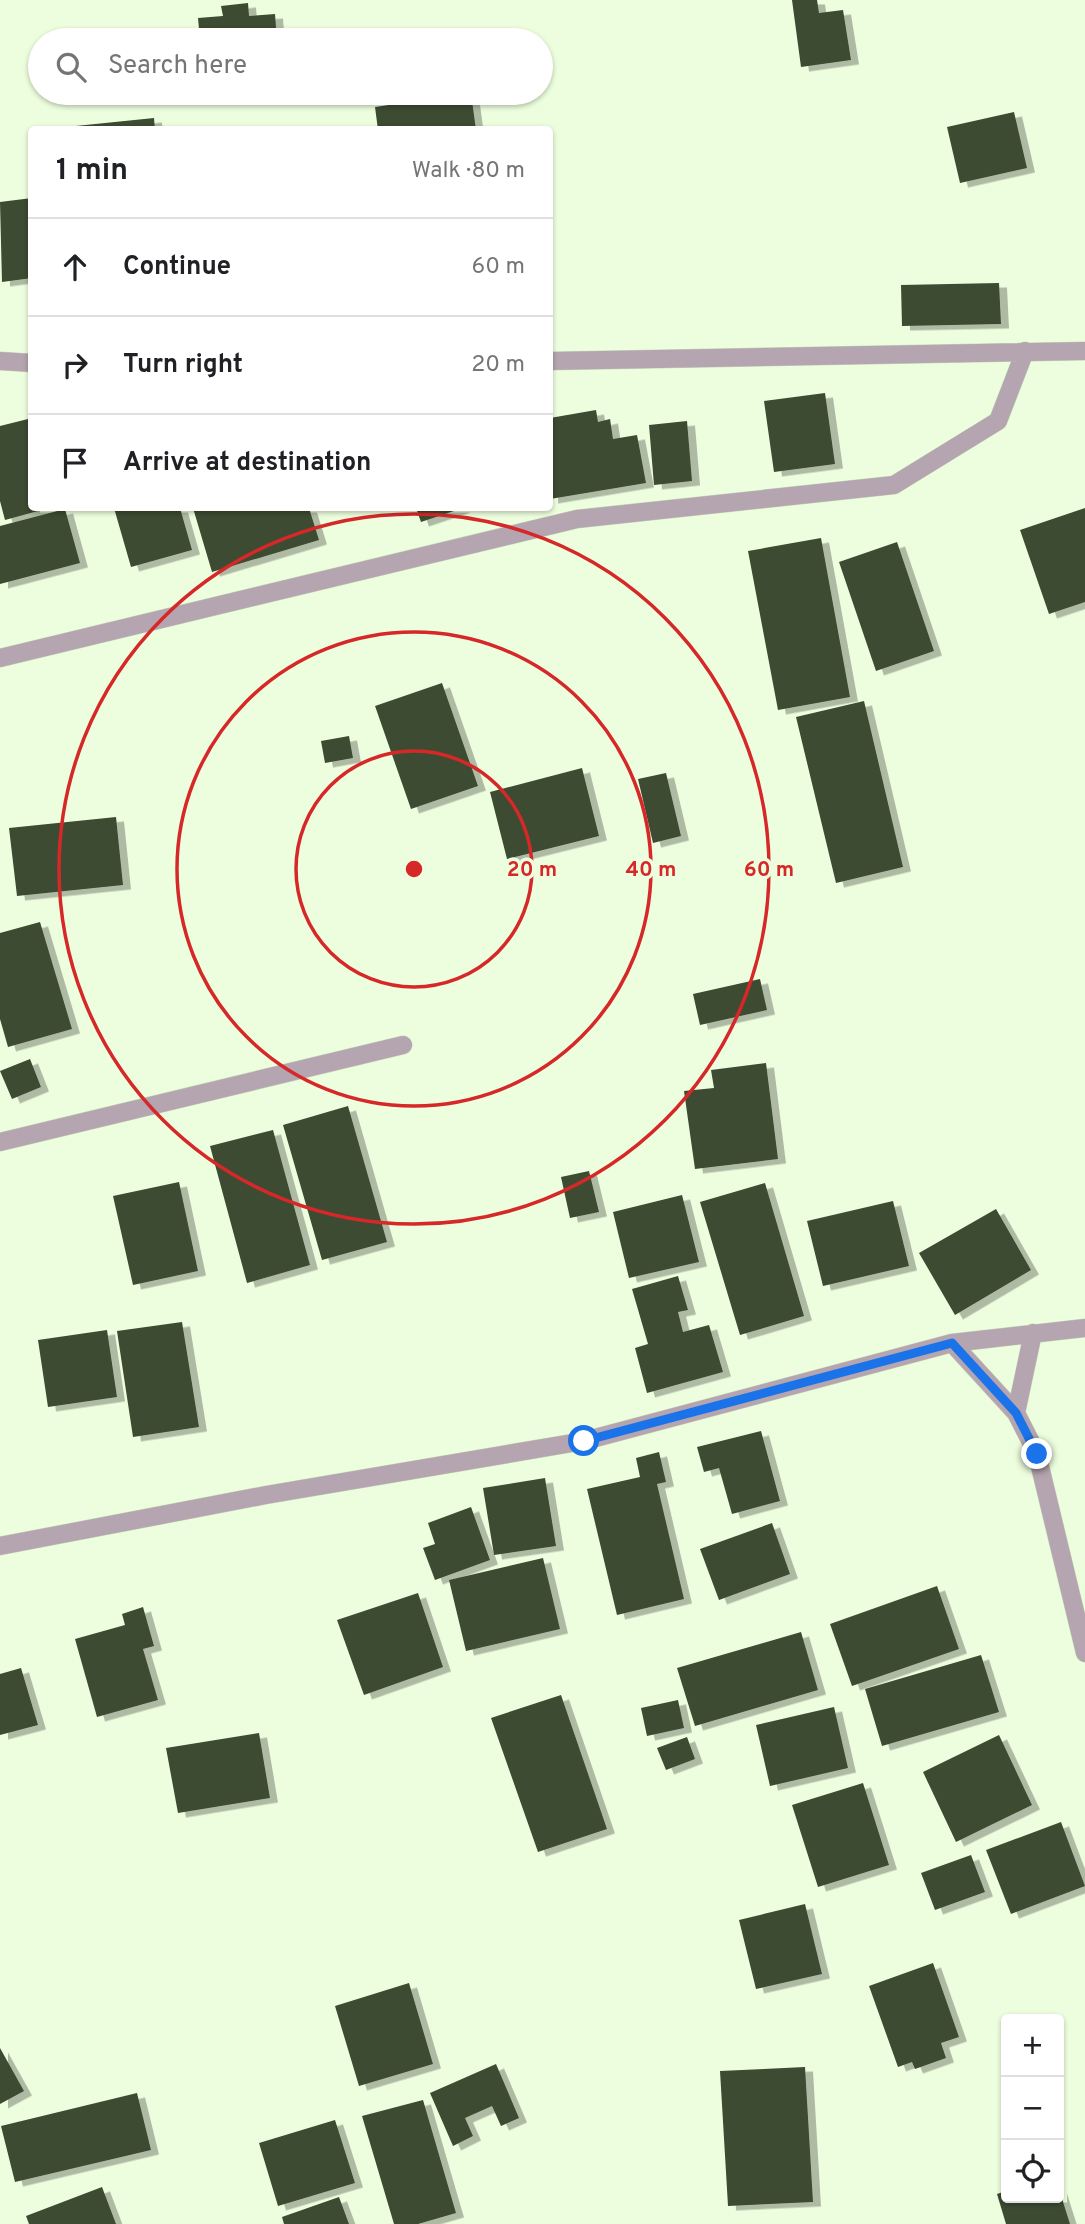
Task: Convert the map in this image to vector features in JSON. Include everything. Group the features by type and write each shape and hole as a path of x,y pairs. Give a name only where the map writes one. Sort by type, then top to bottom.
{"street":[{"path":"0,658 577,519 894,485 998,421 1025,351"},
{"path":"553,361 1085,351"},
{"path":"0,361 28,363"},
{"path":"0,1142 403,1045"},
{"path":"0,1546 266,1494 584,1441 952,1343 1085,1328"},
{"path":"1016,1413 1032,1334"},
{"path":"952,1343 1016,1413 1037,1454 1085,1653"}],"building":[{"path":"792,0 817,0 819,13 843,10 851,60 801,67"},
{"path":"248,3 249,16 275,14 276,28 199,28 198,18 223,16 221,6"},
{"path":"473,105 475,126 377,126 375,107"},
{"path":"1014,112 1027,168 960,183 947,127"},
{"path":"154,118 155,126 76,126"},
{"path":"28,198 28,279 2,282 0,202"},
{"path":"999,283 1001,324 902,326 901,285"},
{"path":"825,393 835,464 774,472 764,401"},
{"path":"596,410 598,422 610,419 613,439 637,435 646,483 553,498 553,417"},
{"path":"28,419 28,511 38,511 5,520 0,501 0,426"},
{"path":"687,421 692,481 654,485 649,425"},
{"path":"1085,508 1085,602 1049,614 1020,530"},
{"path":"66,511 80,563 0,584 0,526"},
{"path":"115,511 181,511 192,550 131,567"},
{"path":"194,511 310,511 319,540 212,572"},
{"path":"417,511 454,511 421,522"},
{"path":"821,538 850,697 778,710 748,551"},
{"path":"897,542 934,651 876,671 839,562"},
{"path":"442,683 478,786 411,809 375,706"},
{"path":"864,701 903,867 836,883 796,717"},
{"path":"349,736 353,758 325,763 321,741"},
{"path":"582,768 599,836 507,859 490,792"},
{"path":"666,773 681,836 653,843 638,779"},
{"path":"116,817 123,885 17,896 9,828"},
{"path":"40,922 72,1029 8,1047 0,1019 0,933"},
{"path":"760,979 767,1010 700,1025 693,994"},
{"path":"30,1059 41,1087 12,1099 0,1071"},
{"path":"766,1063 778,1159 695,1169 684,1091 714,1088 711,1070"},
{"path":"348,1106 387,1242 322,1260 283,1125"},
{"path":"273,1130 310,1265 247,1283 210,1146"},
{"path":"589,1171 599,1212 570,1218 561,1177"},
{"path":"179,1182 198,1271 133,1285 113,1196"},
{"path":"765,1183 804,1316 740,1335 700,1202"},
{"path":"682,1195 699,1262 629,1278 613,1212"},
{"path":"893,1201 909,1266 823,1286 807,1221"},
{"path":"996,1209 1031,1270 955,1315 919,1253"},
{"path":"678,1276 688,1310 678,1312 683,1332 709,1325 723,1372 647,1393 635,1348 648,1344 632,1289"},
{"path":"182,1322 199,1427 133,1437 117,1331"},
{"path":"107,1330 117,1397 48,1407 38,1340"},
{"path":"761,1431 780,1501 732,1514 719,1468 704,1472 697,1447"},
{"path":"659,1452 666,1482 657,1484 684,1599 617,1615 587,1489 640,1477 636,1458"},
{"path":"545,1478 556,1546 494,1555 483,1488"},
{"path":"471,1507 490,1560 435,1580 423,1548 435,1544 428,1523"},
{"path":"772,1523 790,1574 719,1600 700,1549"},
{"path":"543,1558 560,1629 466,1651 449,1580"},
{"path":"937,1586 959,1649 852,1686 830,1624"},
{"path":"418,1593 443,1667 364,1695 337,1620"},
{"path":"143,1607 154,1646 143,1649 158,1700 97,1717 75,1639 125,1625 122,1614"},
{"path":"801,1632 818,1690 695,1726 677,1668"},
{"path":"981,1655 999,1712 882,1746 865,1689"},
{"path":"21,1668 38,1725 0,1735 0,1674"},
{"path":"561,1695 607,1829 538,1852 491,1718"},
{"path":"678,1700 684,1728 647,1736 641,1708"},
{"path":"834,1707 848,1768 770,1786 756,1725"},
{"path":"259,1733 270,1798 178,1813 166,1748"},
{"path":"999,1735 1032,1805 956,1842 923,1772"},
{"path":"687,1737 695,1759 666,1770 657,1748"},
{"path":"863,1783 889,1865 818,1887 792,1805"},
{"path":"1061,1822 1085,1886 1011,1914 986,1850"},
{"path":"971,1855 985,1892 935,1910 921,1873"},
{"path":"805,1904 822,1974 756,1989 739,1920"},
{"path":"933,1963 959,2037 941,2043 946,2058 915,2069 912,2062 898,2067 869,1986"},
{"path":"409,1983 433,2064 359,2086 335,2006"},
{"path":"0,2048 24,2091 0,2104"},
{"path":"496,2064 519,2118 501,2126 492,2106 465,2118 473,2136 453,2146 430,2093"},
{"path":"805,2067 813,2202 728,2206 720,2071"},
{"path":"137,2093 151,2150 15,2182 1,2126"},
{"path":"423,2100 456,2213 418,2224 394,2224 362,2116"},
{"path":"335,2120 355,2183 278,2206 259,2143"},
{"path":"102,2187 116,2224 29,2224 26,2216"},
{"path":"1001,2193 1001,2203 1063,2203 1070,2224 1006,2224 997,2194"},
{"path":"339,2197 349,2224 284,2224 282,2217"}],"route":[{"path":"584,1441 952,1343 1016,1413 1037,1454"}]}
